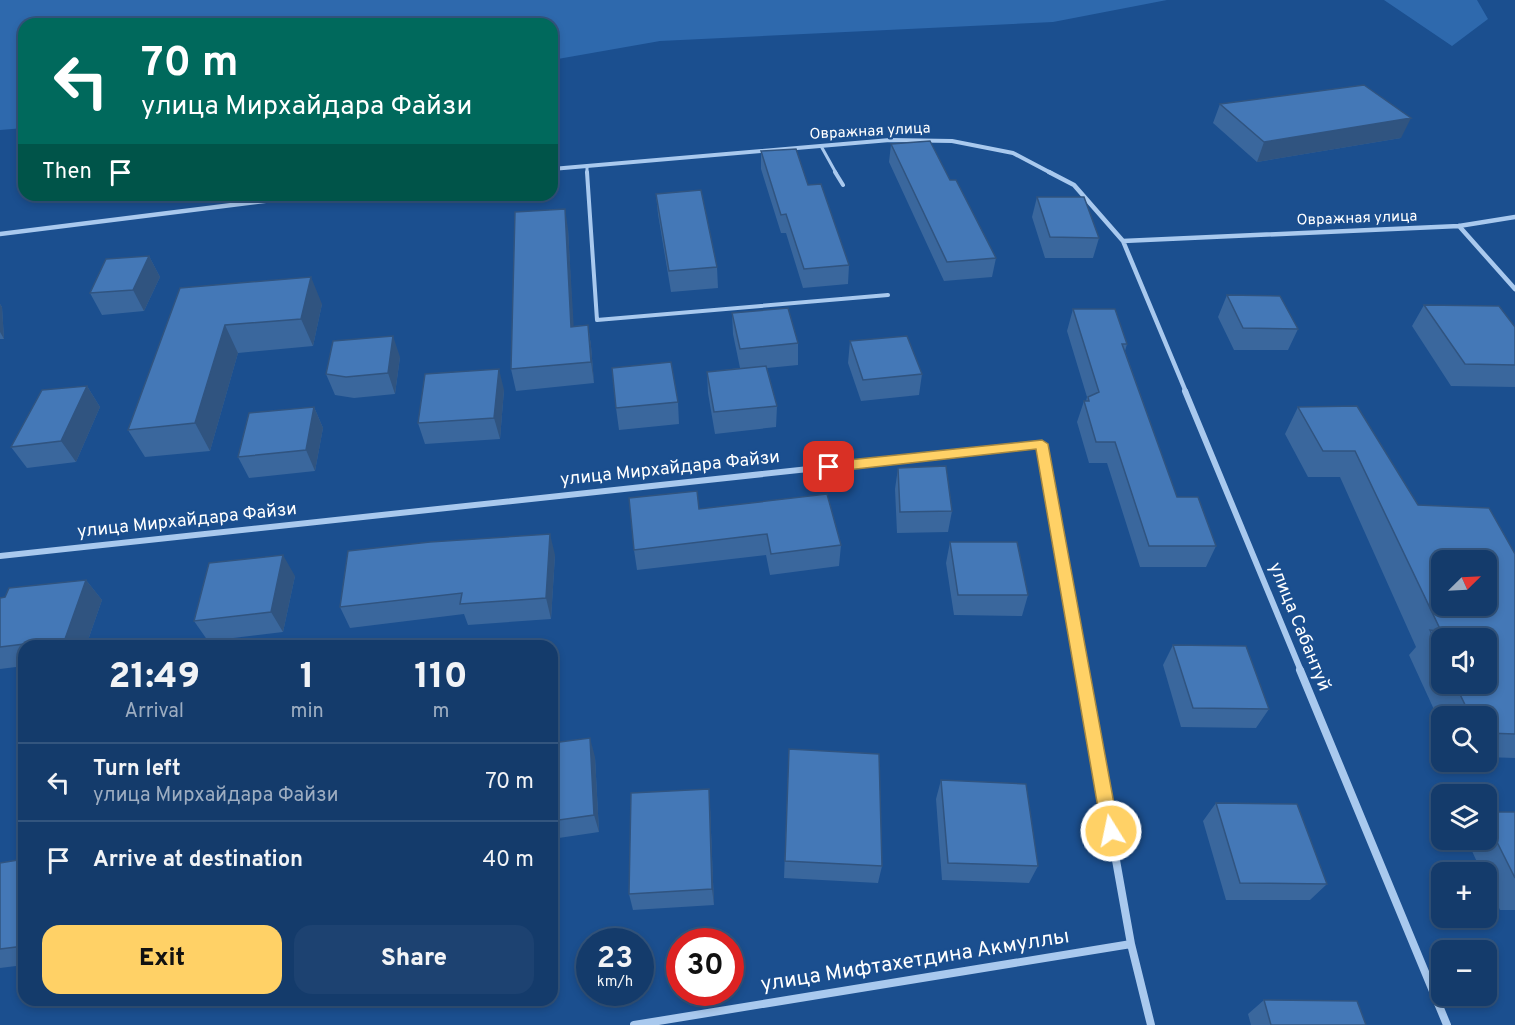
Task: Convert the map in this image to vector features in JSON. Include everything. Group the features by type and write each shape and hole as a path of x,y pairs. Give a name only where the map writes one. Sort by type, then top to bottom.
{"street":[{"name":"Овражная улица","path":"558,169 890,140 952,141 1013,153 1074,185 1123,241 1459,226 1515,218"},
{"path":"0,234 265,201"},
{"path":"1459,226 1515,289"},
{"name":"улица Сабантуй","path":"1123,241 1447,1025"},
{"name":"улица Мирхайдара Файзи","path":"0,556 1042,444 1131,944 1151,1025"},
{"name":"улица Мифтахетдина Акмуллы","path":"634,1025 1131,944"}],"lane":[{"path":"821,146 843,185"},
{"path":"587,166 597,320 888,295"}],"shaded area":[{"path":"0,0 1167,0 1053,22 660,41 558,59 558,18 18,18 18,128 0,130"},
{"path":"1384,0 1477,0 1488,19 1452,46"}],"building":[{"path":"1364,85 1411,118 1264,142 1220,104"},
{"path":"930,141 950,180 956,180 996,258 947,262 891,144"},
{"path":"796,149 808,185 821,184 849,265 804,269 786,214 781,215 761,151"},
{"path":"701,190 717,267 669,271 656,194"},
{"path":"1037,197 1084,197 1099,238 1050,237"},
{"path":"565,209 571,327 588,325 591,362 511,369 515,212"},
{"path":"149,256 133,290 90,293 106,259"},
{"path":"311,277 301,319 225,325 195,423 128,430 180,288"},
{"path":"1227,295 1280,296 1298,329 1243,328"},
{"path":"1424,305 1499,306 1515,327 1515,365 1465,364"},
{"path":"788,308 798,343 740,349 732,313"},
{"path":"1073,309 1115,309 1127,344 1122,344 1177,497 1198,497 1216,546 1149,546 1115,442 1096,442 1084,401 1089,401 1088,397 1099,392"},
{"path":"393,336 388,373 346,377 326,374 333,341"},
{"path":"907,336 922,374 863,380 850,341"},
{"path":"671,362 678,402 616,408 612,368"},
{"path":"766,366 777,406 714,412 707,372"},
{"path":"499,369 494,418 418,423 425,374"},
{"path":"87,386 61,441 11,447 42,390"},
{"path":"1357,406 1418,505 1489,508 1515,554 1515,734 1497,733 1497,706 1466,706 1460,694 1497,694 1497,628 1440,628 1434,616 1497,616 1497,550 1431,550 1431,610 1355,451 1323,451 1298,407"},
{"path":"314,407 306,450 238,457 249,413"},
{"path":"946,466 952,511 900,512 898,468"},
{"path":"697,491 699,509 827,494 841,545 771,554 767,534 634,550 629,498"},
{"path":"550,534 546,598 460,604 462,593 340,607 348,551 430,542"},
{"path":"950,542 1017,542 1028,595 958,595"},
{"path":"283,555 271,612 194,621 209,563"},
{"path":"86,580 65,639 18,640 18,645 0,647 0,598 5,597 9,588"},
{"path":"1173,645 1246,646 1269,709 1193,708"},
{"path":"590,738 594,815 558,820 558,742"},
{"path":"789,749 879,754 882,866 785,861"},
{"path":"941,780 1026,784 1038,866 948,863"},
{"path":"709,789 712,889 629,894 631,793"},
{"path":"1216,803 1297,804 1327,884 1240,883"},
{"path":"1497,812 1515,812 1515,878 1497,842"},
{"path":"18,860 18,947 0,949 0,863"},
{"path":"1264,1000 1357,1001 1366,1025 1271,1025"}],"route":[{"path":"829,467 1042,444 1111,831"}]}
